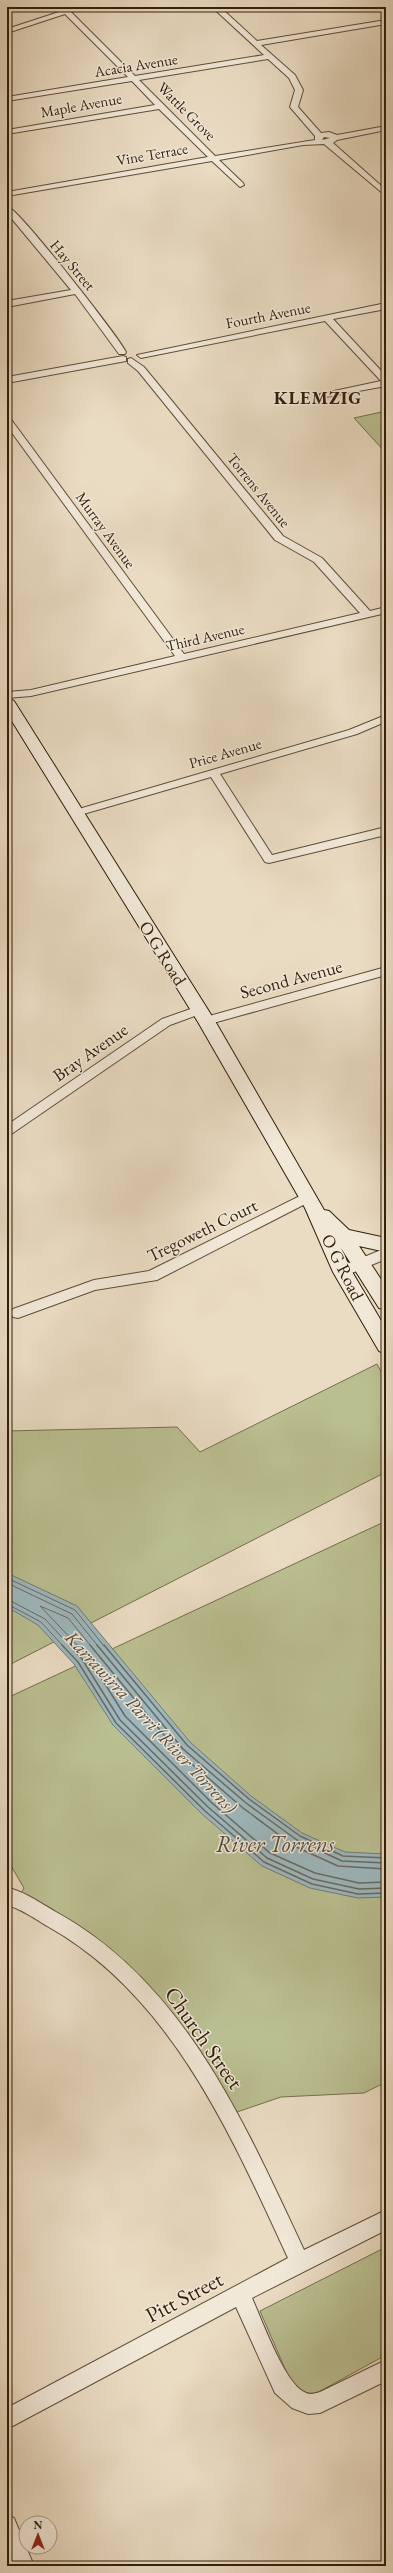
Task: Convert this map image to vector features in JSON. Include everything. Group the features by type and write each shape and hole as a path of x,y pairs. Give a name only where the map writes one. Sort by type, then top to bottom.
{"main road":[{"name":"O G Road","path":"10,707 202,1016 311,1202 342,1272 386,1346"},
{"name":"O G Road","path":"311,1202 343,1236 362,1266 383,1292"},
{"path":"343,1236 386,1245"}],"street":[{"path":"7,31 64,9 79,7"},
{"path":"216,7 257,43 292,77 298,86 294,107 302,118 386,194"},
{"path":"382,7 386,10"},
{"name":"Wattle Grove","path":"64,9 135,78 160,106 240,185"},
{"path":"257,43 386,22"},
{"name":"Acacia Avenue","path":"7,99 270,56"},
{"name":"Maple Avenue","path":"7,132 160,106"},
{"name":"Vine Terrace","path":"7,194 386,128"},
{"name":"Hay Street","path":"7,208 130,356"},
{"path":"7,304 77,291"},
{"name":"Fourth Avenue","path":"7,380 386,306"},
{"path":"327,318 386,382"},
{"name":"Torrens Avenue","path":"130,356 279,538 318,560 367,614"},
{"path":"323,396 386,382"},
{"name":"Murray Avenue","path":"7,420 182,658"},
{"name":"Third Avenue","path":"10,707 31,693 386,610"},
{"name":"Price Avenue","path":"76,812 353,732 381,720"},
{"path":"213,772 269,859 386,831"},
{"name":"Second Avenue","path":"202,1016 386,971"},
{"name":"Bray Avenue","path":"7,1132 166,1022 202,1016"},
{"name":"Tregoweth Court","path":"18,1313 94,1285 152,1276 311,1202"},
{"path":"362,1266 386,1253"},
{"path":"342,1272 362,1266 386,1262"},
{"name":"Church Street","path":"7,1898 8,1896 54,1920 87,1941 139,1987 165,2016 221,2100 300,2262"},
{"name":"Pitt Street","path":"7,2419 300,2262 386,2220"},
{"path":"240,2294 282,2386 288,2393 301,2402 314,2404 325,2400 386,2370"},
{"path":"7,2525 24,2566"}],"green space":[{"path":"386,411 386,453 354,418"},
{"path":"377,1364 386,1381 386,1472 7,1666 7,1431 177,1427 200,1452"},
{"path":"386,1521 386,2082 364,2093 281,2097 234,2113 131,1975 18,1898 24,1888 7,1859 7,1698"},
{"path":"386,2247 386,2355 313,2395 293,2387 260,2311"}],"water":[{"name":"River Torrens","path":"7,1573 77,1606 190,1742 251,1796 302,1833 345,1852 386,1854 386,1897 358,1898 310,1888 262,1866 202,1814 113,1725 74,1664 38,1625 7,1607"}],"district":[{"name":"KLEMZIG","path":"318,397"}],"water label":[{"name":"Karrawirra Parri (River Torrens)","path":"151,1722"}]}
